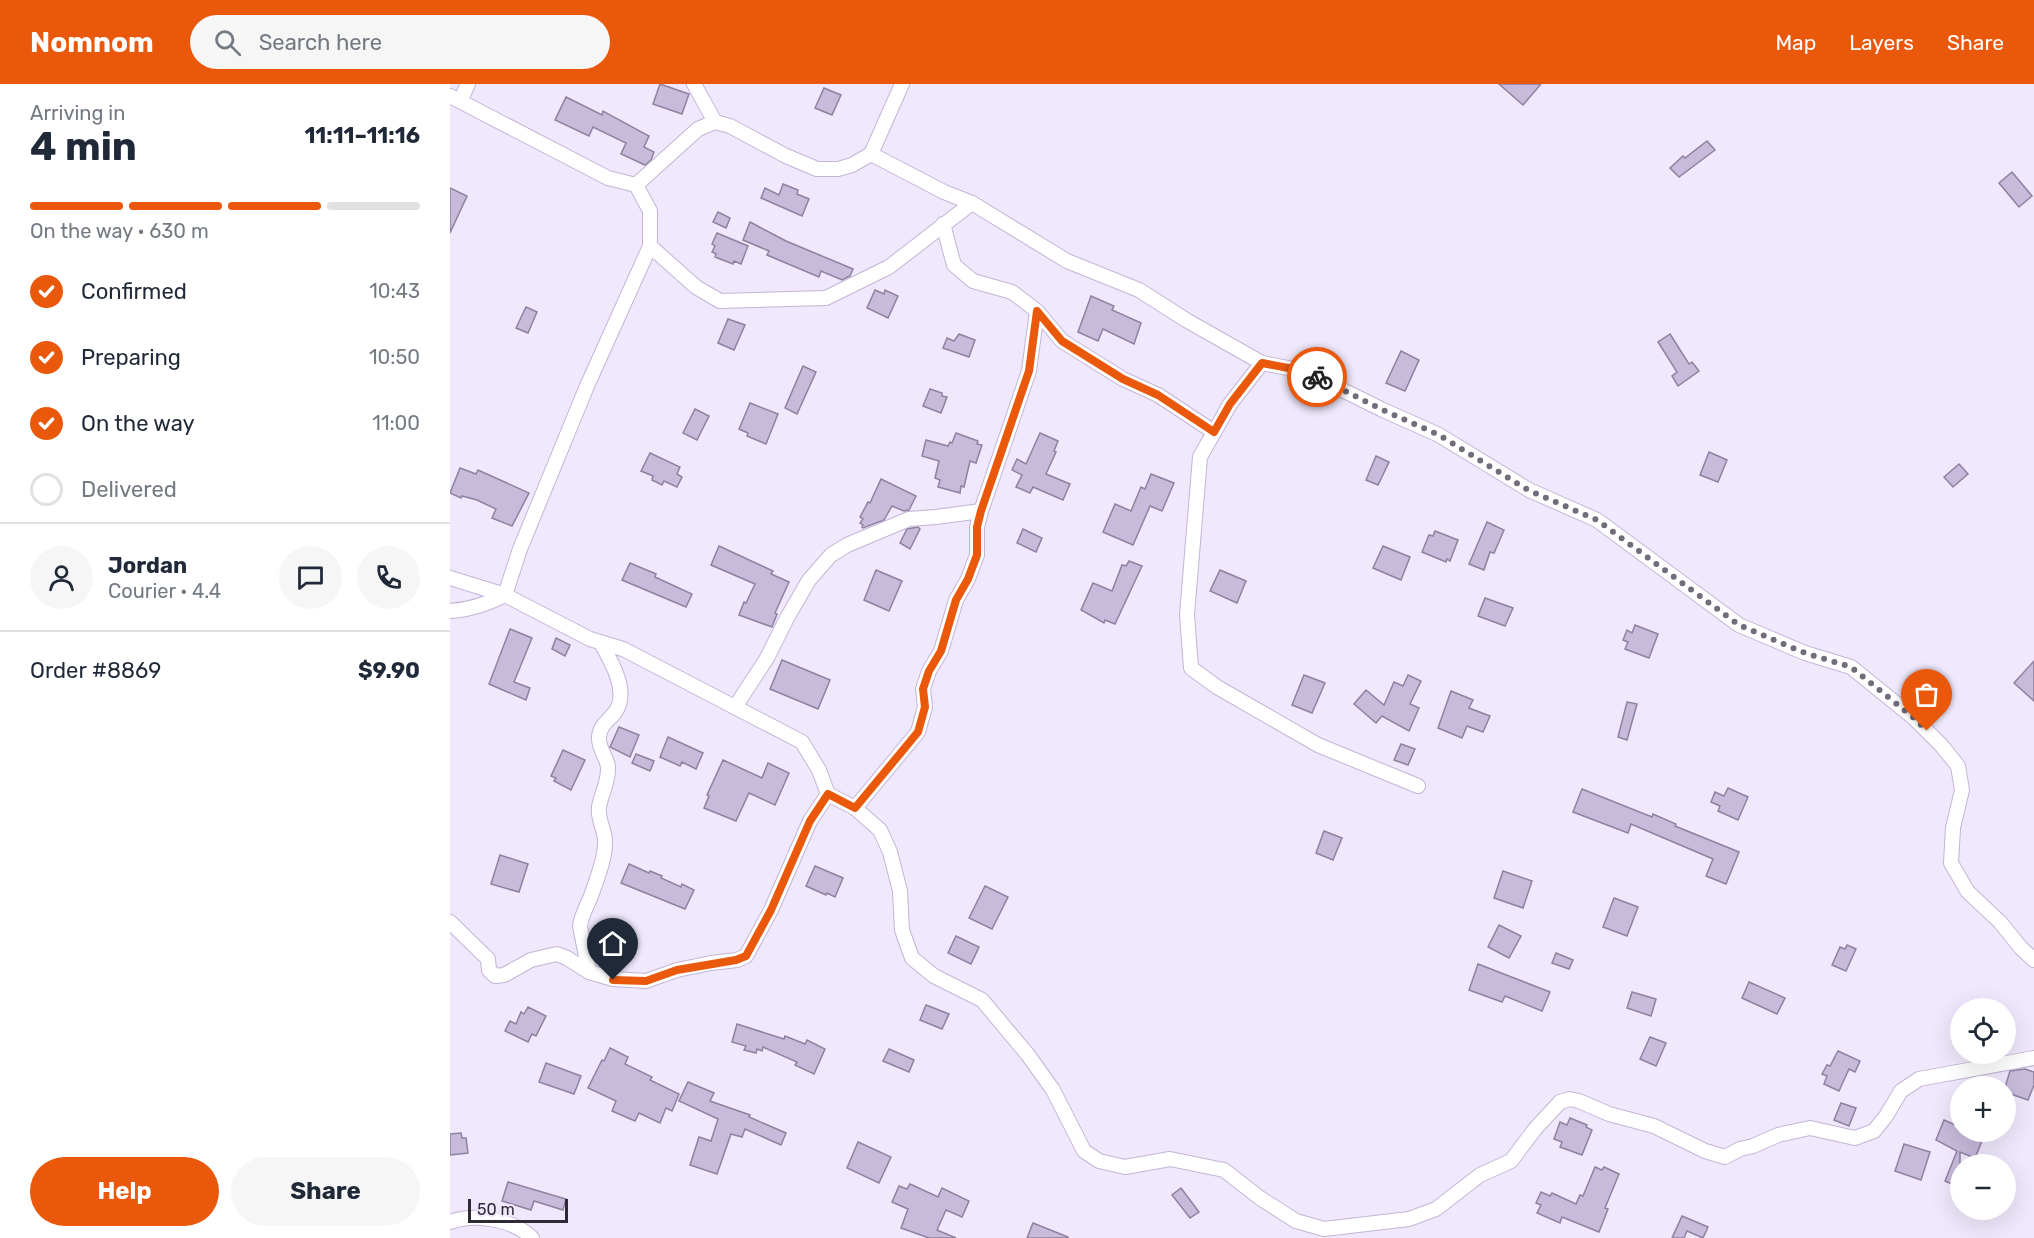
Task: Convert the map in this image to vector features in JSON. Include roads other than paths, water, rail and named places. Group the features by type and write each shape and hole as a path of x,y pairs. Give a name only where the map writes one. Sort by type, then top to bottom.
{"street":[{"path":"450,611 484,605 505,595 520,549 587,386 650,246 650,211 636,185 608,178 455,98 468,84"},
{"path":"694,84 716,122"},
{"path":"636,185 698,129 716,122 730,126 817,170 838,169 852,165 871,154 902,84"},
{"path":"871,154 944,192 972,203 1067,261 1139,290 1186,320 1262,363 1304,371 1439,435 1528,490 1597,520 1739,625 1805,653 1851,667 1914,718 1958,766 1962,790 1953,828 1951,862 1968,892 2000,922 2034,960"},
{"path":"650,246 696,287 720,302 826,298 889,267 972,203"},
{"path":"944,225 954,265 973,281 1012,292 1037,311 1062,341 1123,379 1158,395 1214,432"},
{"path":"855,808 918,732 925,707 923,689 929,671 941,651 956,600 968,579 977,555 977,527 1029,371 1037,311"},
{"path":"1262,363 1230,404 1200,457 1187,615 1191,668 1217,687 1318,745 1418,786"},
{"path":"735,707 767,658 809,580 831,555 847,545 909,519 981,511"},
{"path":"450,579 505,595 590,639 623,649 802,742 819,770 828,794 855,808 880,830 890,852 900,891 902,930 912,958 934,976 982,1000 1028,1055 1053,1090 1084,1151 1099,1161 1125,1167 1170,1159 1224,1170 1296,1221 1324,1229 1409,1219 1436,1209 1480,1175 1511,1161 1535,1129 1560,1102 1569,1099 1609,1114 1654,1126 1705,1151 1725,1157 1740,1149 1778,1136 1810,1128 1855,1138 1874,1131 1901,1091 1919,1079 2034,1058"},
{"path":"589,972 580,926 606,842 599,808 608,765 599,744 599,735 603,725 616,712 621,701 615,669 602,643"},
{"path":"450,922 488,959 489,970 495,976 504,975 531,960 557,954 589,972 613,980 646,981 677,970 736,960 746,956 771,910 810,821 828,794"},
{"path":"450,1222 459,1219 497,1220 516,1225 532,1238"}]}
